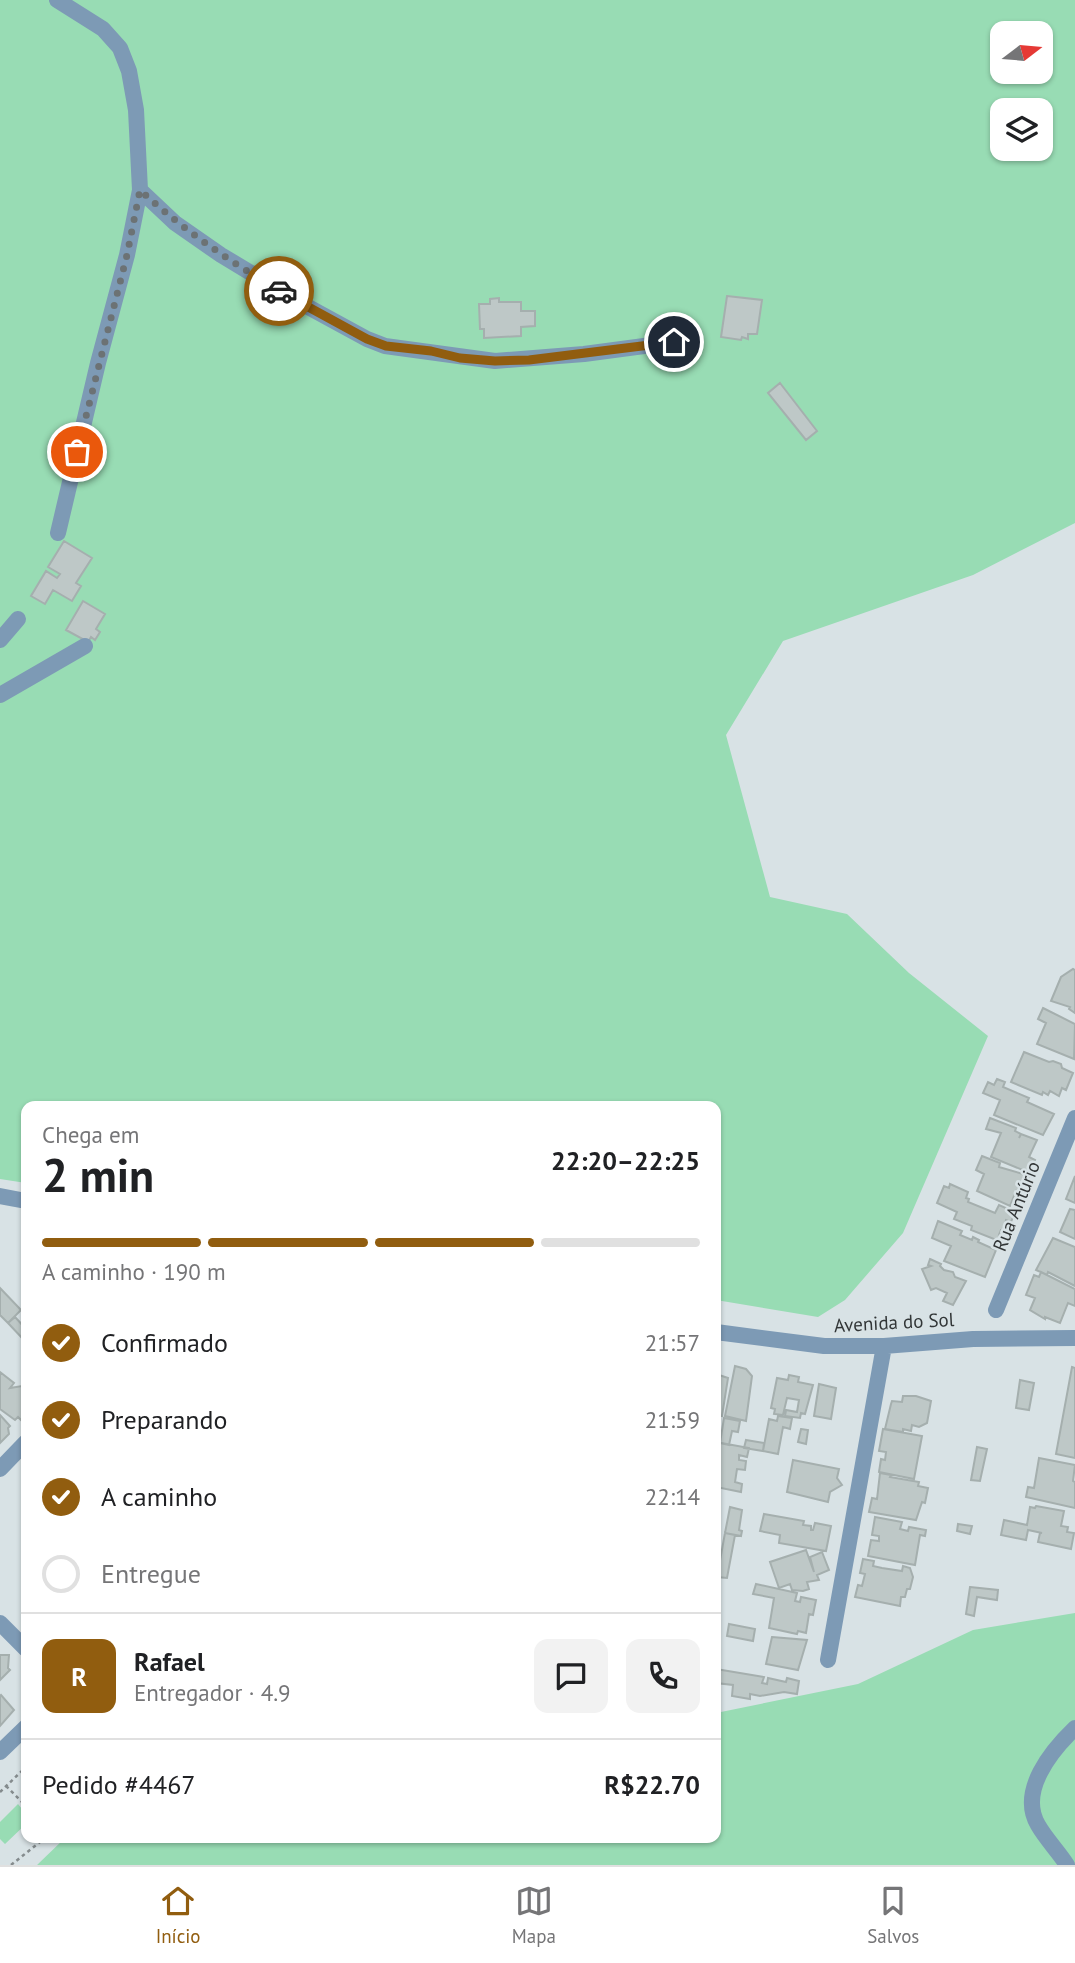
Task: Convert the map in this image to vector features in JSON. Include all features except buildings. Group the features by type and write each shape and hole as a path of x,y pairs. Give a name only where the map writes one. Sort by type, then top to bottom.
{"street":[{"path":"57,0 103,29 120,48 129,71 136,110 140,190 127,255 98,363 58,533"},
{"path":"140,190 176,223 221,255 299,302 367,339 386,346 495,361 597,353 674,342"},
{"path":"0,640 18,619"},
{"path":"0,695 85,646"},
{"name":"Rua Antúrio","path":"996,1310 1075,1118"},
{"path":"0,1196 21,1200"},
{"name":"Avenida do Sol","path":"721,1333 824,1346 884,1346 973,1339 1075,1338"},
{"path":"828,1660 884,1346"},
{"path":"0,1469 21,1447"},
{"path":"0,1623 21,1644"},
{"path":"1067,1865 1037,1823 1033,1795 1037,1780 1057,1745 1075,1728"},
{"path":"0,1752 21,1732"}],"path":[{"path":"0,1792 21,1772"},
{"path":"6,1786 21,1801"},
{"path":"11,1865 39,1843"}],"green space":[{"path":"0,0 1075,0 1075,523 973,575 783,641 726,735 770,897 847,914 909,973 988,1036 903,1233 845,1300 818,1317 721,1301 721,1101 21,1101 21,1182 0,1179"},
{"path":"1075,1613 1075,1865 37,1865 60,1843 721,1843 721,1712 858,1684 973,1630"},
{"path":"18,1804 21,1808 21,1829 5,1844 0,1839 0,1822"}],"way so far":[{"path":"77,452 127,255 140,190 176,223 279,291"}],"route":[{"path":"279,291 367,339 386,346 431,351 460,358 529,360 674,342"}]}
